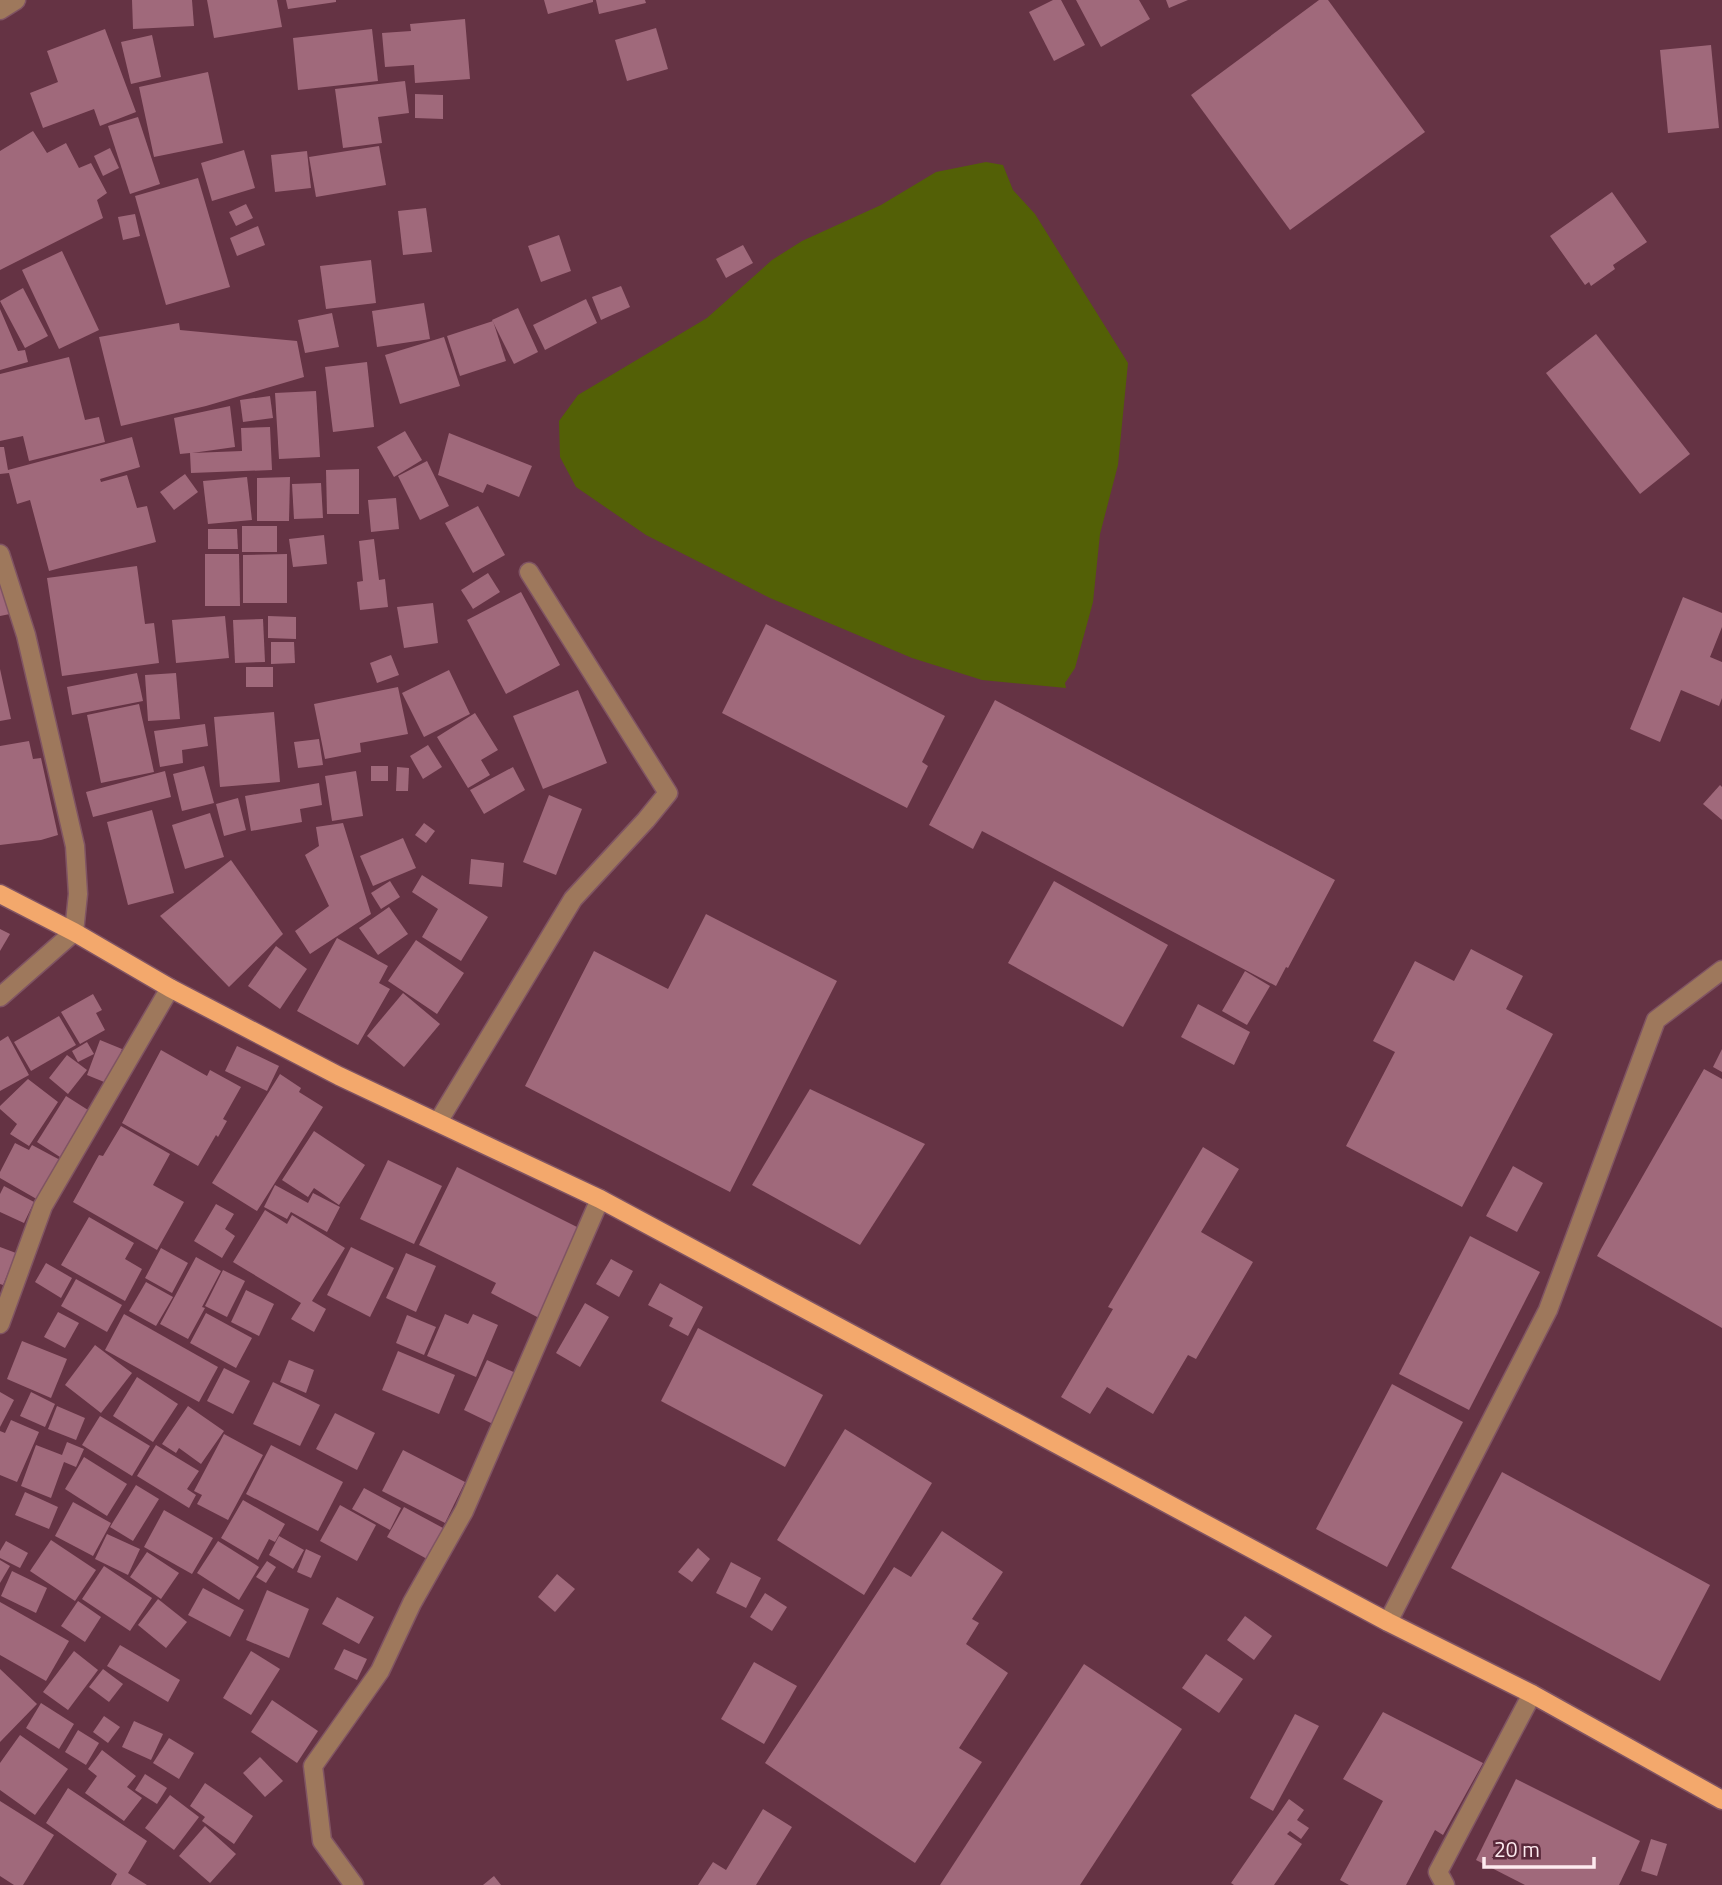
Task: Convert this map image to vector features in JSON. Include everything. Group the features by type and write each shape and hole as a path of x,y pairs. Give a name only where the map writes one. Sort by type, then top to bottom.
{"main road":[{"path":"0,894 75,932 170,988 339,1076 600,1199 1388,1622 1532,1695 1722,1800"}],"street":[{"path":"0,10 16,0"},
{"path":"0,554 26,635 75,846 78,894 75,932 0,997"},
{"path":"438,1122 573,899 668,793 528,572"},
{"path":"1388,1622 1548,1310 1656,1020 1722,970"},
{"path":"0,1324 43,1206 170,988"},
{"path":"354,1885 322,1840 313,1766 380,1671 412,1603 464,1511 600,1199"},
{"path":"1445,1885 1438,1872 1532,1695"}],"green space":[{"path":"986,162 1003,165 1013,190 1035,214 1128,363 1118,465 1100,534 1093,602 1075,668 1065,683 1066,688 982,680 912,658 770,598 646,535 576,487 560,457 559,421 578,395 707,318 772,260 802,241 881,205 936,172"}],"building":[{"path":"132,0 192,0 194,26 133,29"},
{"path":"207,0 277,0 282,27 214,38"},
{"path":"286,0 336,0 336,2 288,9"},
{"path":"544,0 593,0 593,2 548,14"},
{"path":"596,0 645,0 646,3 599,14"},
{"path":"1053,0 1061,0 1085,45 1054,61 1029,12"},
{"path":"1076,0 1139,0 1150,19 1101,47"},
{"path":"1166,0 1188,0 1169,8"},
{"path":"1319,0 1328,0 1425,132 1290,230 1191,95"},
{"path":"465,19 470,79 415,83 414,65 385,67 382,33 411,31 410,24"},
{"path":"656,28 668,69 627,81 615,40"},
{"path":"105,29 136,112 100,126 94,109 43,128 30,93 58,82 47,51"},
{"path":"372,29 378,81 298,90 293,38"},
{"path":"152,35 161,77 131,84 121,42"},
{"path":"1711,45 1719,128 1668,133 1660,50"},
{"path":"208,72 223,143 154,157 139,87"},
{"path":"405,81 409,113 378,117 382,143 343,148 335,89"},
{"path":"415,94 443,95 443,119 415,118"},
{"path":"138,117 160,184 130,194 108,126"},
{"path":"33,131 47,153 66,143 79,168 91,163 107,193 97,200 103,218 0,270 0,151"},
{"path":"379,146 386,185 316,197 309,157"},
{"path":"110,148 119,168 103,176 94,156"},
{"path":"244,150 255,188 212,201 201,163"},
{"path":"307,151 311,188 275,192 271,155"},
{"path":"198,178 230,287 166,305 135,196"},
{"path":"1612,192 1647,242 1613,265 1615,269 1591,286 1589,282 1585,285 1550,236"},
{"path":"246,204 253,218 236,226 229,212"},
{"path":"426,208 432,252 403,255 398,211"},
{"path":"135,214 140,236 123,240 118,217"},
{"path":"258,226 265,245 237,256 230,238"},
{"path":"559,235 571,271 541,282 528,246"},
{"path":"743,245 753,263 726,278 716,259"},
{"path":"62,251 99,330 59,349 22,270"},
{"path":"371,260 376,303 326,309 320,266"},
{"path":"621,286 630,307 601,320 592,297"},
{"path":"23,288 48,336 25,348 0,301"},
{"path":"586,299 597,323 545,350 533,325"},
{"path":"424,303 430,339 377,347 372,311"},
{"path":"518,308 538,352 514,364 492,320"},
{"path":"0,309 18,351 25,350 28,362 0,370"},
{"path":"332,313 339,347 305,353 298,320"},
{"path":"493,321 506,361 460,376 447,336"},
{"path":"179,323 180,330 297,341 304,377 206,406 121,426 99,337"},
{"path":"1596,334 1690,454 1640,494 1546,373"},
{"path":"444,337 460,386 400,404 385,355"},
{"path":"69,357 85,420 99,417 105,442 29,461 23,436 0,441 0,374"},
{"path":"367,362 374,427 333,432 325,367"},
{"path":"316,391 320,457 279,459 275,393"},
{"path":"270,396 273,418 243,422 240,400"},
{"path":"230,406 235,447 192,453 242,451 241,428 270,427 272,470 191,473 190,453 180,454 174,418"},
{"path":"405,431 422,460 394,477 377,447"},
{"path":"449,433 532,466 519,497 487,484 483,493 438,475"},
{"path":"132,437 140,467 100,479 101,482 127,475 137,508 147,506 156,542 49,571 30,500 17,504 9,473 0,474 0,447 4,447 8,470"},
{"path":"427,461 449,506 420,520 398,476"},
{"path":"359,469 359,514 327,514 326,470"},
{"path":"185,474 198,492 174,510 160,492"},
{"path":"247,477 252,520 208,524 203,481"},
{"path":"290,477 289,521 257,521 257,478"},
{"path":"321,483 323,518 294,519 292,484"},
{"path":"396,498 399,529 371,532 368,500"},
{"path":"478,506 505,555 473,573 445,523"},
{"path":"242,526 277,526 277,552 242,552"},
{"path":"208,529 237,529 238,549 208,549"},
{"path":"324,535 327,564 293,567 289,539"},
{"path":"374,539 379,580 385,579 388,607 360,610 357,582 363,581 359,541"},
{"path":"205,554 239,554 240,606 205,606"},
{"path":"287,554 287,603 243,603 243,555"},
{"path":"137,566 145,624 154,623 159,663 62,676 47,578"},
{"path":"488,573 500,592 473,609 461,590"},
{"path":"0,583 10,614 0,616"},
{"path":"521,592 560,665 506,694 467,620"},
{"path":"1683,597 1722,613 1722,627 1710,657 1722,662 1722,698 1719,706 1681,690 1660,742 1630,729"},
{"path":"433,603 438,643 404,648 397,607"},
{"path":"225,616 229,658 176,663 172,620"},
{"path":"268,616 296,617 296,639 268,638"},
{"path":"263,619 265,662 235,663 233,620"},
{"path":"766,624 945,716 922,762 928,766 907,808 722,713"},
{"path":"271,642 294,642 295,663 271,664"},
{"path":"391,655 399,675 377,683 370,663"},
{"path":"246,667 273,667 273,687 246,687"},
{"path":"0,669 11,719 0,721"},
{"path":"449,670 470,714 424,737 402,693"},
{"path":"137,673 143,701 72,715 67,687"},
{"path":"176,673 180,719 148,721 145,675"},
{"path":"398,687 408,734 360,743 361,752 325,759 314,704"},
{"path":"578,690 607,763 543,789 513,716"},
{"path":"995,700 1335,880 1276,986 982,831 973,849 929,825"},
{"path":"139,704 154,772 101,783 87,715"},
{"path":"274,712 280,782 220,787 214,717"},
{"path":"475,713 498,750 481,760 490,775 468,788 437,737"},
{"path":"205,724 208,746 182,750 183,763 160,767 154,731"},
{"path":"319,739 323,765 298,768 294,742"},
{"path":"29,741 33,759 41,758 58,835 0,845 0,746"},
{"path":"428,745 442,767 423,779 410,756"},
{"path":"204,766 214,803 182,811 173,774"},
{"path":"371,766 388,766 388,781 371,781"},
{"path":"397,767 409,768 408,791 396,791"},
{"path":"513,767 525,790 484,814 470,790"},
{"path":"165,771 171,797 93,817 86,792"},
{"path":"356,771 363,816 332,821 325,776"},
{"path":"319,783 322,805 300,809 302,822 251,831 245,796"},
{"path":"1720,785 1722,787 1722,820 1703,804"},
{"path":"549,795 582,809 556,875 523,862"},
{"path":"238,798 246,830 224,836 216,804"},
{"path":"152,810 174,893 128,905 107,822"},
{"path":"210,813 224,857 185,869 172,825"},
{"path":"343,823 371,914 310,954 295,931 329,906 305,855 319,846 316,827"},
{"path":"424,823 435,831 426,843 415,835"},
{"path":"403,838 416,868 373,886 360,856"},
{"path":"471,859 504,863 502,887 469,884"},
{"path":"231,860 283,934 229,987 160,916"},
{"path":"422,875 488,917 461,961 422,937 438,909 412,892"},
{"path":"390,881 400,897 381,909 371,893"},
{"path":"1054,881 1168,945 1123,1027 1008,963"},
{"path":"389,907 408,934 378,955 359,928"},
{"path":"706,914 837,981 730,1192 525,1086 594,951 668,989"},
{"path":"0,929 10,934 0,951"},
{"path":"337,938 388,966 379,983 390,989 358,1045 297,1011"},
{"path":"416,940 464,973 437,1014 388,981"},
{"path":"276,946 307,969 280,1009 248,986"},
{"path":"1471,949 1523,976 1506,1009 1553,1034 1462,1207 1346,1146 1395,1052 1373,1041 1415,961 1454,981"},
{"path":"1245,971 1270,986 1247,1025 1222,1011"},
{"path":"403,993 440,1024 404,1067 367,1036"},
{"path":"93,994 102,1010 96,1013 105,1030 80,1044 61,1012"},
{"path":"1198,1004 1250,1032 1234,1065 1181,1037"},
{"path":"59,1016 76,1045 31,1071 14,1042"},
{"path":"8,1036 29,1075 0,1091 0,1041"},
{"path":"100,1040 122,1049 109,1084 87,1075"},
{"path":"87,1042 94,1054 78,1062 72,1051"},
{"path":"237,1046 279,1066 267,1091 225,1071"},
{"path":"1722,1049 1722,1072 1713,1067"},
{"path":"161,1050 207,1076 210,1070 241,1087 223,1119 227,1121 198,1166 122,1123"},
{"path":"67,1055 87,1070 68,1094 49,1078"},
{"path":"1704,1069 1722,1079 1722,1328 1597,1256"},
{"path":"280,1074 301,1088 299,1092 323,1107 257,1211 212,1183"},
{"path":"28,1079 58,1102 29,1146 10,1134 17,1124 0,1109"},
{"path":"810,1089 925,1144 860,1245 752,1185"},
{"path":"66,1096 88,1110 60,1157 37,1142"},
{"path":"121,1126 170,1154 153,1185 184,1202 157,1250 73,1202 99,1155 103,1156"},
{"path":"314,1131 365,1165 339,1205 314,1188 308,1197 282,1180"},
{"path":"15,1143 29,1150 32,1145 62,1161 40,1201 0,1178 0,1172"},
{"path":"1203,1147 1239,1169 1201,1232 1253,1262 1196,1359 1188,1355 1153,1414 1107,1387 1090,1414 1061,1397 1113,1309 1108,1307"},
{"path":"388,1160 442,1186 414,1244 360,1219"},
{"path":"1513,1166 1543,1183 1517,1232 1486,1216"},
{"path":"457,1167 583,1230 539,1318 491,1293 496,1283 419,1245"},
{"path":"275,1185 308,1203 313,1193 340,1207 327,1232 291,1212 287,1219 264,1207"},
{"path":"4,1186 34,1202 24,1223 0,1212 0,1194"},
{"path":"216,1204 234,1214 225,1229 235,1236 222,1258 194,1241"},
{"path":"265,1210 287,1224 292,1215 345,1248 312,1301 326,1309 314,1332 291,1319 301,1303 233,1262"},
{"path":"89,1217 134,1243 125,1259 142,1269 125,1301 61,1265"},
{"path":"1470,1236 1540,1272 1469,1410 1399,1374"},
{"path":"0,1247 16,1253 3,1285 0,1284"},
{"path":"351,1247 394,1268 370,1317 327,1295"},
{"path":"161,1248 188,1263 172,1293 145,1278"},
{"path":"406,1253 436,1266 416,1312 386,1298"},
{"path":"196,1257 221,1271 188,1339 160,1324"},
{"path":"611,1259 633,1271 619,1297 596,1284"},
{"path":"46,1263 72,1278 61,1298 35,1282"},
{"path":"223,1270 245,1281 227,1317 205,1306"},
{"path":"76,1279 122,1305 107,1332 61,1306"},
{"path":"146,1282 173,1297 156,1326 129,1311"},
{"path":"660,1283 703,1307 688,1336 669,1326 673,1318 648,1305"},
{"path":"246,1290 274,1304 259,1336 231,1322"},
{"path":"585,1303 609,1317 580,1367 556,1353"},
{"path":"58,1312 79,1323 65,1348 44,1337"},
{"path":"206,1313 252,1338 236,1368 190,1343"},
{"path":"124,1314 218,1367 199,1402 105,1350"},
{"path":"445,1314 468,1324 473,1314 498,1325 476,1377 427,1356"},
{"path":"407,1315 436,1327 424,1355 396,1343"},
{"path":"698,1328 823,1395 785,1467 661,1401"},
{"path":"22,1341 67,1359 51,1398 7,1379"},
{"path":"95,1345 132,1373 101,1413 65,1385"},
{"path":"398,1351 455,1375 439,1414 382,1390"},
{"path":"289,1360 314,1370 306,1393 280,1382"},
{"path":"487,1360 518,1374 495,1425 464,1410"},
{"path":"224,1368 250,1381 233,1414 207,1401"},
{"path":"137,1377 178,1404 153,1442 113,1416"},
{"path":"273,1382 320,1405 300,1446 253,1424"},
{"path":"1392,1384 1463,1422 1387,1567 1316,1529"},
{"path":"0,1392 14,1400 0,1427"},
{"path":"31,1392 55,1404 45,1427 20,1416"},
{"path":"57,1406 85,1418 76,1440 48,1429"},
{"path":"188,1406 224,1431 201,1464 179,1448 176,1453 162,1444"},
{"path":"335,1413 375,1433 357,1470 316,1449"},
{"path":"100,1416 150,1446 132,1476 82,1445"},
{"path":"11,1420 39,1432 17,1482 0,1475 0,1431 5,1433"},
{"path":"845,1429 932,1483 864,1595 777,1540"},
{"path":"224,1434 263,1455 228,1520 197,1504 202,1495 194,1491"},
{"path":"67,1442 84,1449 76,1467 64,1462 51,1498 21,1486 36,1445 62,1455"},
{"path":"156,1445 199,1471 187,1489 196,1495 189,1508 137,1476"},
{"path":"271,1445 343,1482 318,1531 246,1494"},
{"path":"403,1450 465,1482 445,1523 382,1491"},
{"path":"84,1457 127,1484 107,1516 65,1489"},
{"path":"1502,1472 1710,1585 1660,1681 1451,1568"},
{"path":"136,1485 159,1499 133,1541 110,1527"},
{"path":"364,1488 401,1508 390,1530 352,1509"},
{"path":"25,1492 58,1507 49,1529 15,1515"},
{"path":"243,1500 285,1524 275,1542 269,1539 258,1560 221,1538"},
{"path":"73,1502 111,1523 93,1556 55,1536"},
{"path":"340,1505 376,1525 357,1561 320,1541"},
{"path":"404,1507 443,1528 427,1559 387,1537"},
{"path":"164,1510 213,1538 192,1574 144,1547"},
{"path":"942,1531 1003,1572 972,1619 979,1623 966,1644 1008,1673 959,1748 982,1762 915,1863 765,1763 894,1567 911,1577"},
{"path":"107,1534 140,1549 128,1575 95,1559"},
{"path":"279,1536 304,1550 293,1569 269,1555"},
{"path":"51,1540 96,1570 75,1601 30,1571"},
{"path":"6,1541 28,1553 20,1568 0,1558 0,1551"},
{"path":"218,1541 259,1567 239,1600 197,1573"},
{"path":"698,1548 710,1559 692,1582 678,1572"},
{"path":"306,1549 321,1556 311,1578 297,1572"},
{"path":"147,1552 179,1573 161,1599 130,1577"},
{"path":"0,1560 10,1566 0,1583"},
{"path":"267,1561 276,1567 266,1583 256,1577"},
{"path":"731,1562 761,1578 746,1608 716,1593"},
{"path":"104,1566 152,1598 130,1631 82,1599"},
{"path":"12,1571 47,1588 36,1613 1,1596"},
{"path":"557,1574 575,1589 555,1612 538,1597"},
{"path":"203,1588 244,1610 230,1637 188,1615"},
{"path":"267,1590 309,1609 289,1658 246,1640"},
{"path":"765,1593 787,1607 772,1631 750,1617"},
{"path":"337,1597 374,1617 359,1644 322,1624"},
{"path":"158,1599 187,1622 166,1648 138,1625"},
{"path":"78,1601 101,1617 85,1642 61,1626"},
{"path":"0,1602 69,1641 46,1681 0,1655"},
{"path":"1245,1616 1272,1636 1254,1660 1227,1640"},
{"path":"120,1645 180,1680 168,1702 107,1666"},
{"path":"344,1649 367,1659 357,1680 334,1669"},
{"path":"74,1651 98,1670 68,1710 43,1692"},
{"path":"251,1651 280,1669 251,1715 223,1698"},
{"path":"1206,1654 1243,1679 1219,1713 1182,1688"},
{"path":"754,1662 797,1686 764,1744 721,1719"},
{"path":"1084,1664 1182,1729 1080,1885 940,1885"},
{"path":"0,1669 37,1704 0,1742"},
{"path":"103,1669 123,1684 109,1702 89,1687"},
{"path":"272,1700 318,1731 297,1763 251,1732"},
{"path":"41,1703 74,1724 59,1749 26,1728"},
{"path":"1383,1712 1483,1763 1443,1835 1435,1830 1406,1885 1349,1885 1340,1880 1383,1801 1343,1779"},
{"path":"1295,1714 1319,1726 1273,1811 1250,1798"},
{"path":"104,1716 120,1727 108,1743 93,1732"},
{"path":"134,1721 163,1734 151,1760 122,1747"},
{"path":"78,1730 99,1743 86,1765 65,1752"},
{"path":"20,1735 68,1769 35,1815 0,1790 0,1763"},
{"path":"169,1738 194,1753 179,1779 153,1763"},
{"path":"102,1750 136,1776 127,1787 142,1798 124,1821 85,1793 97,1776 88,1769"},
{"path":"260,1757 283,1781 265,1797 243,1773"},
{"path":"145,1774 167,1788 157,1804 135,1790"},
{"path":"1516,1779 1640,1841 1619,1885 1525,1885 1476,1860"},
{"path":"205,1783 253,1816 234,1844 202,1821 205,1817 190,1806"},
{"path":"68,1788 147,1841 128,1873 147,1885 111,1885 117,1874 46,1823"},
{"path":"170,1795 199,1817 174,1850 145,1828"},
{"path":"1289,1799 1304,1810 1297,1820 1309,1828 1301,1839 1290,1831 1287,1834 1302,1844 1274,1885 1234,1885 1231,1883"},
{"path":"0,1801 54,1835 23,1885 14,1885 0,1876"},
{"path":"763,1809 792,1827 756,1885 698,1885 713,1862 726,1870"},
{"path":"205,1826 236,1854 210,1883 179,1856"},
{"path":"1651,1839 1667,1844 1657,1876 1641,1871"},
{"path":"494,1876 501,1885 483,1885"}]}
